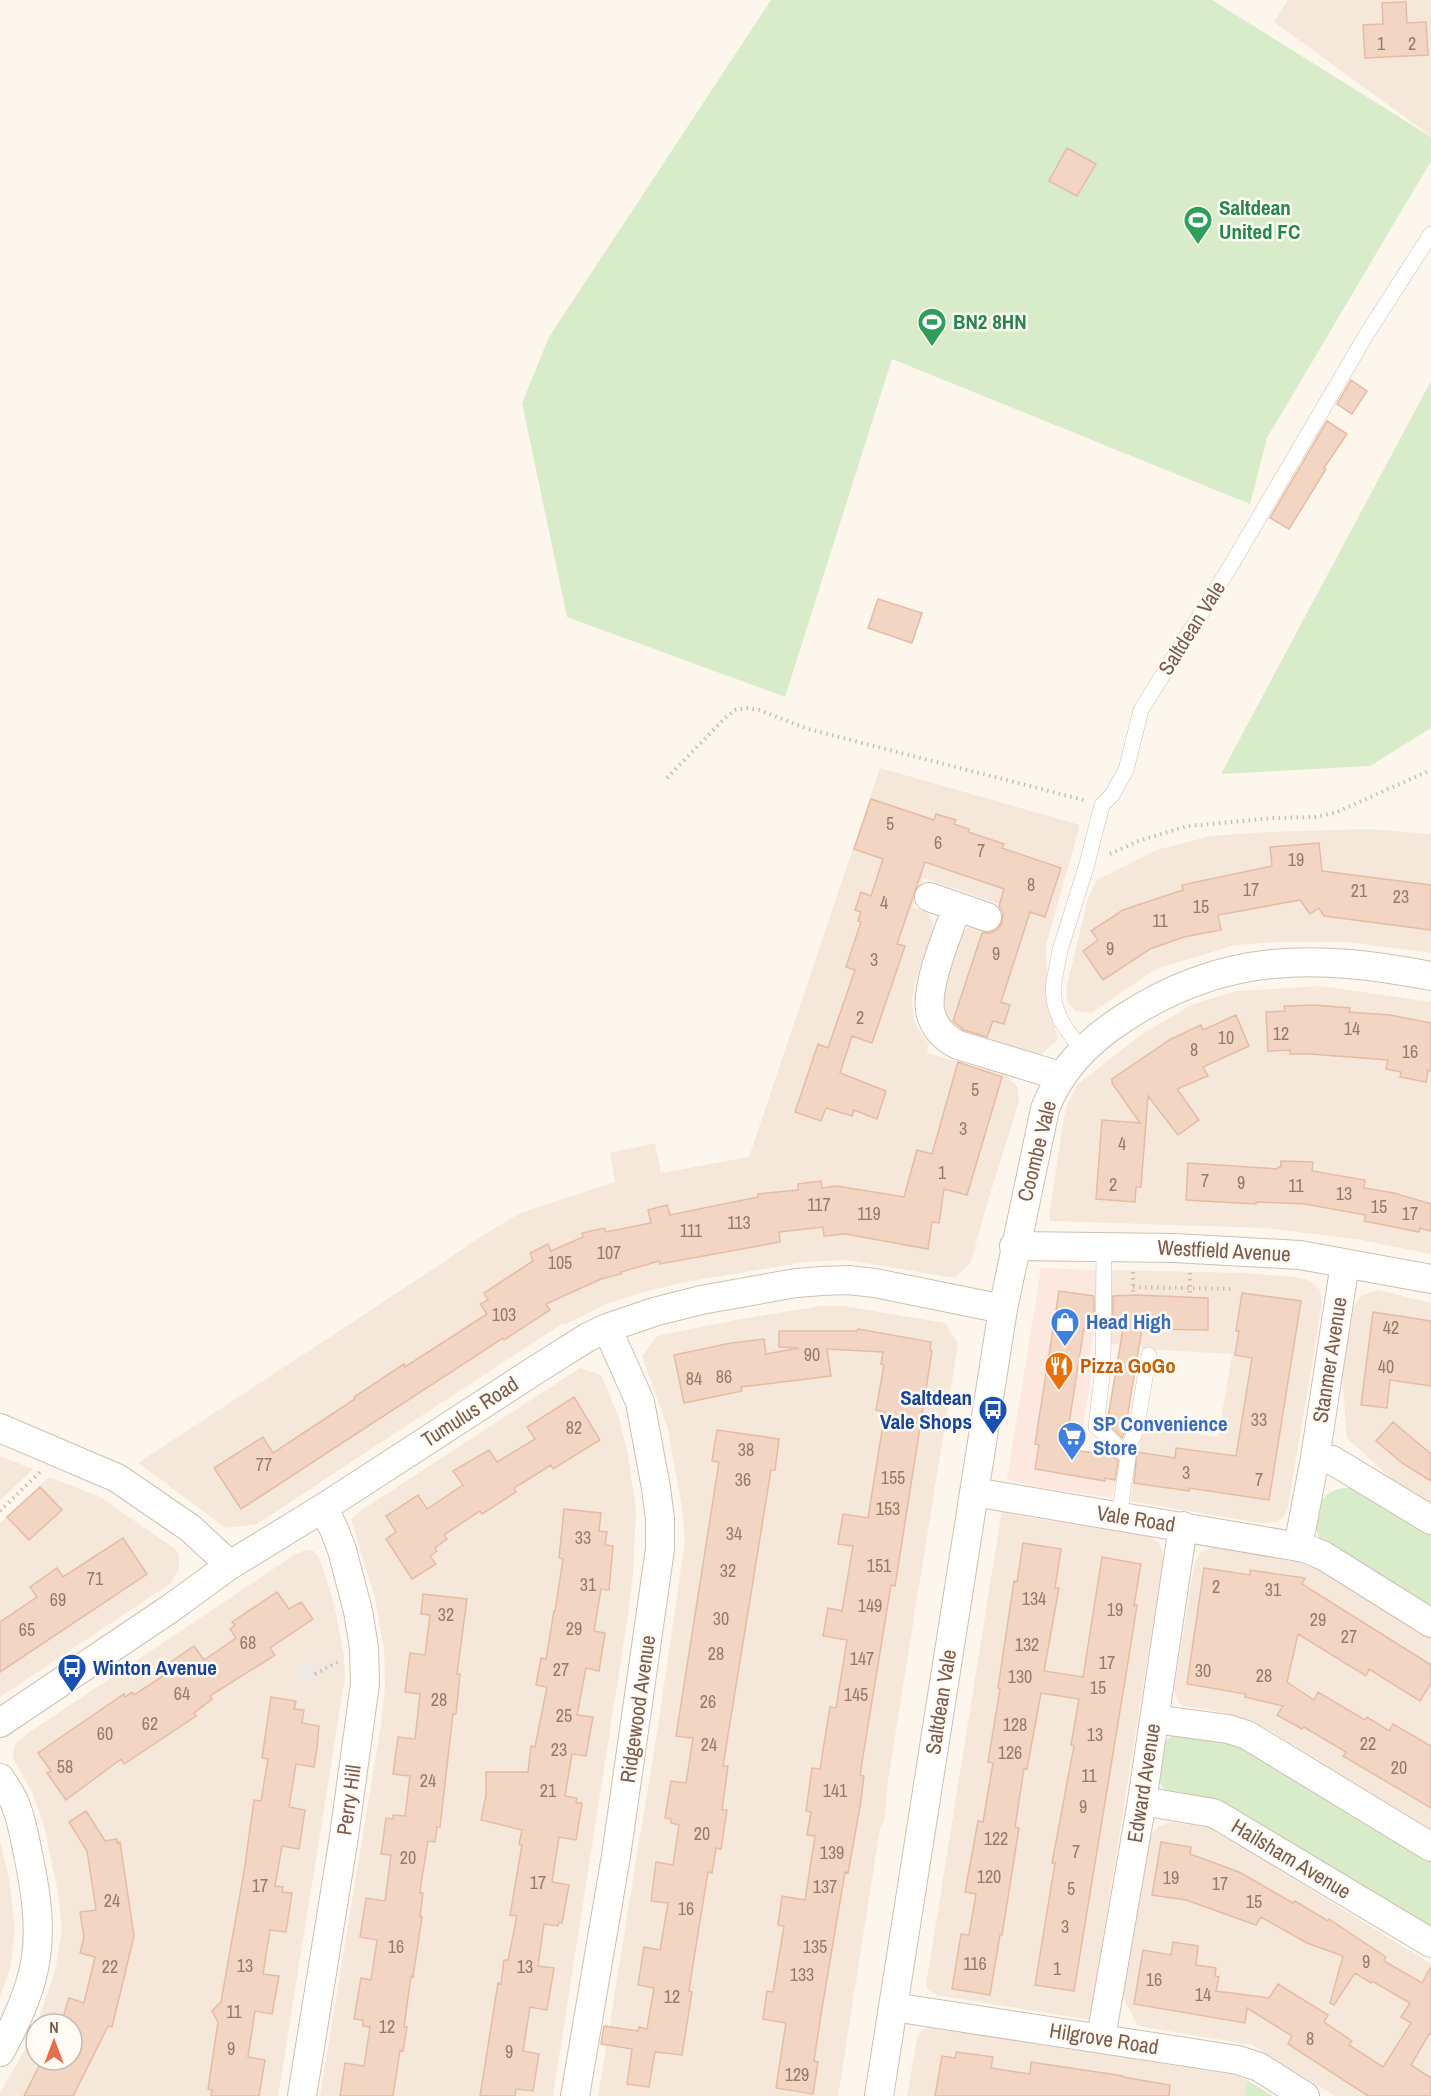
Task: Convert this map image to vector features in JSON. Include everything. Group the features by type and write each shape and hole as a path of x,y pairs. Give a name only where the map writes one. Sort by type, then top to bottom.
{"street":[{"path":"930,897 987,917"},
{"path":"957,907 930,992 930,1010 935,1024 945,1037 958,1045 1060,1076"},
{"name":"Coombe Vale","path":"1003,1309 1014,1246 1045,1109 1060,1076 1082,1051 1114,1024 1150,1001 1196,980 1240,968 1290,962 1326,963 1373,967 1431,976"},
{"name":"Westfield Avenue","path":"1014,1246 1236,1250 1300,1255 1431,1279"},
{"name":"Stanmer Avenue","path":"1298,1547 1315,1458 1345,1263"},
{"name":"Tumulus Road","path":"0,1724 171,1608 230,1565 323,1508 588,1337 607,1328 646,1314 701,1300 796,1283 822,1281 848,1280 875,1283 1003,1309"},
{"name":"Saltdean Vale","path":"879,2096 1003,1309"},
{"name":"Ridgewood Avenue","path":"575,2096 616,1856 660,1549 657,1498 640,1402 607,1328"},
{"path":"0,1428 117,1478 190,1528 230,1565"},
{"path":"1315,1458 1332,1460 1431,1520"},
{"name":"Vale Road","path":"974,1492 1298,1547"},
{"name":"Perry Hill","path":"302,2096 343,1843 365,1684 364,1648 358,1611 342,1551 323,1508"},
{"name":"Edward Avenue","path":"1101,2038 1142,1802 1183,1526"},
{"path":"1298,1547 1324,1556 1431,1623"},
{"path":"1154,1719 1247,1735 1431,1847"},
{"path":"0,1778 15,1803 23,1831 34,1885 39,1929 36,1963 28,1992 0,2052"},
{"name":"Hailsham Avenue","path":"1142,1802 1213,1813 1431,1943"},
{"name":"Hilgrove Road","path":"893,2007 1238,2060 1259,2067 1305,2096"}],"lane":[{"name":"Saltdean Vale","path":"1082,1051 1061,1021 1055,1005 1053,989 1060,950 1087,864 1102,805 1112,795 1126,770 1141,710 1230,567 1368,332 1431,234"},
{"path":"1104,1247 1103,1368 1096,1426 1128,1457 1119,1516"},
{"path":"1126,1453 1136,1430 1149,1355"}],"path":[{"path":"667,778 725,718 735,710 746,708 759,710 807,729 1102,805"},
{"path":"1087,864 1138,841 1188,826 1274,818 1316,817 1337,812 1431,770"},
{"path":"1132,1287 1233,1289"},
{"path":"0,1511 58,1452"}],"shaded area":[{"path":"1288,0 1431,0 1431,136 1274,22"},
{"path":"880,768 1080,825 1046,945 1048,1003 1058,1039 1042,1054 1036,1056 960,1033 951,1027 939,1000 962,933 967,928 975,926 996,931 1005,906 923,878 913,907 927,912 933,923 915,981 912,1001 914,1020 929,1044 927,1053 1005,1075 1017,1086 1019,1101 971,1262 955,1278 846,1260 806,1262 685,1282 606,1304 564,1325 563,1323 257,1524 226,1528 138,1463 472,1242 520,1213 615,1182 610,1153 655,1143 661,1173 749,1157"},
{"path":"1369,829 1431,834 1431,953 1347,942 1279,942 1235,945 1156,969 1091,1013 1076,1011 1068,1002 1066,990 1088,898 1097,880 1156,850 1211,836"},
{"path":"1321,986 1431,1002 1431,1254 1361,1240 1266,1228 1050,1221 1064,1117 1067,1105 1078,1084 1142,1034 1191,1005 1236,991"},
{"path":"1041,1268 1097,1270 1098,1294 1094,1295 1091,1318 1096,1320 1088,1363 1093,1365 1079,1451 1120,1458 1112,1498 1032,1486 1007,1479"},
{"path":"1109,1270 1245,1273 1294,1277 1311,1281 1320,1290 1322,1302 1311,1371 1288,1506 1283,1518 1274,1522 1260,1523 1130,1501 1142,1433 1152,1426 1218,1437 1232,1354 1142,1349 1142,1345 1109,1344"},
{"path":"1378,1290 1431,1303 1431,1504 1396,1483 1347,1438 1342,1376 1354,1306 1362,1295"},
{"path":"821,1306 844,1306 945,1323 958,1344 888,1780 885,1819 880,1829 838,2096 598,2096 660,1713 685,1540 681,1501 667,1426 642,1356 657,1336"},
{"path":"580,1368 601,1375 618,1415 628,1455 636,1511 633,1574 628,1615 553,2096 320,2096 381,1724 385,1687 384,1650 375,1599 351,1519"},
{"path":"0,1456 33,1469 0,1500"},
{"path":"49,1477 100,1497 174,1548 179,1555 179,1569 171,1583 0,1697 0,1523"},
{"path":"1002,1510 1010,1514 1151,1537 1159,1543 1162,1550 1163,1560 1090,2020 936,1995 928,1990 926,1985"},
{"path":"1215,1548 1314,1566 1431,1638 1431,1830 1266,1728 1221,1712 1183,1706 1178,1702 1174,1690 1194,1566 1199,1554 1207,1549"},
{"path":"305,1550 314,1551 320,1560 334,1604 344,1655 345,1678 278,2096 0,2096 0,2092 24,2052 24,2072 84,2072 84,2012 41,2012 55,1971 62,1931 58,1893 44,1826 32,1792 13,1758 14,1746 28,1733 294,1555"},
{"path":"344,1655 344,1664 303,1683 297,1669 314,1660 318,1668"},
{"path":"1171,1822 1212,1828 1431,1964 1431,2096 1335,2096 1252,2045 1138,2026 1123,1998 1150,1836 1159,1826"},
{"path":"0,1841 9,1879 15,1929 11,1965 0,1997"},
{"path":"930,2027 1235,2075 1247,2080 1244,2096 907,2096 917,2038 923,2029"}],"green space":[{"name":"BN2 8HN","path":"771,0 1212,0 1431,137 1431,161 1267,438 1250,504 892,359 785,697 567,617 522,403 549,337"},
{"path":"1431,381 1431,728 1370,766 1221,774"},
{"path":"1351,1487 1431,1532 1431,1610 1321,1541 1316,1528 1319,1506 1333,1491"},
{"path":"1175,1734 1240,1741 1431,1856 1431,1935 1166,1792 1159,1782 1165,1741"},
{"path":"1247,2080 1273,2096 1244,2096"}],"building":[{"path":"1406,2 1407,23 1426,22 1428,55 1365,58 1363,25 1383,24 1382,3"},
{"path":"1067,148 1096,164 1077,196 1049,181"},
{"path":"1351,380 1367,391 1352,414 1337,404"},
{"path":"1327,421 1347,434 1324,468 1326,469 1289,529 1270,518"},
{"path":"878,599 922,613 912,643 868,628"},
{"path":"871,799 934,820 936,814 956,820 954,824 969,829 968,832 1004,844 1002,848 1061,868 1045,917 1030,912 1001,1002 1010,1005 1004,1024 993,1021 987,1037 964,1030 953,1021 982,933 991,933 1002,923 1003,913 999,906 1004,889 925,862 897,944 905,946 872,1043 852,1036 840,1073 886,1091 877,1119 854,1110 852,1116 826,1108 821,1121 795,1112 818,1044 828,1048 855,970 846,967 861,922 858,921 861,912 855,910 861,892 871,896 883,859 854,849"},
{"path":"1319,843 1322,871 1431,885 1431,930 1324,916 1319,908 1310,914 1300,900 1218,915 1221,930 1184,937 1150,949 1103,980 1083,951 1098,940 1091,931 1123,910 1183,890 1182,885 1272,866 1270,847"},
{"path":"1315,1005 1350,1008 1349,1012 1390,1015 1431,1023 1431,1071 1428,1070 1426,1082 1400,1077 1401,1072 1386,1069 1388,1060 1290,1054 1290,1050 1268,1051 1266,1012 1285,1011 1284,1006"},
{"path":"1236,1015 1249,1046 1203,1067 1208,1076 1177,1089 1199,1120 1178,1135 1148,1096 1141,1187 1136,1187 1135,1202 1096,1199 1102,1120 1140,1123 1112,1083 1112,1079 1171,1039 1201,1025 1203,1030"},
{"path":"958,1062 1002,1077 967,1195 944,1189 939,1223 932,1222 928,1249 846,1234 824,1236 823,1227 779,1232 780,1242 660,1264 659,1261 621,1272 621,1274 601,1279 546,1304 550,1310 504,1340 503,1338 241,1509 214,1468 263,1437 273,1453 404,1364 405,1367 487,1314 480,1304 488,1300 484,1293 533,1261 530,1253 548,1244 551,1251 583,1237 582,1233 604,1228 606,1232 651,1223 648,1210 667,1205 670,1215 758,1197 758,1194 798,1190 798,1184 821,1181 822,1188 837,1186 904,1197 917,1150 932,1154"},
{"path":"1281,1161 1313,1162 1312,1171 1365,1180 1364,1188 1394,1193 1431,1204 1431,1231 1420,1228 1419,1232 1364,1221 1366,1215 1305,1204 1186,1200 1188,1163 1278,1169 1281,1167"},
{"path":"1059,1291 1094,1296 1094,1329 1084,1328 1065,1449 1102,1454 1103,1446 1118,1461 1115,1480 1105,1478 1105,1481 1035,1469 1039,1445 1035,1444"},
{"path":"1242,1293 1301,1301 1269,1500 1189,1488 1189,1491 1134,1483 1137,1452 1175,1458 1176,1448 1236,1456 1252,1358 1235,1355"},
{"path":"1113,1296 1208,1298 1208,1330 1142,1329 1122,1438 1107,1423 1123,1329 1113,1329"},
{"path":"1373,1312 1431,1321 1431,1386 1390,1380 1387,1408 1361,1405"},
{"path":"858,1329 931,1342 930,1350 932,1351 895,1586 891,1585 860,1775 864,1776 860,1807 848,1873 845,1872 821,2014 814,2061 818,2062 813,2094 776,2088 786,2023 763,2019 767,1991 773,1992 784,1926 778,1925 782,1896 805,1900 815,1836 807,1835 811,1812 806,1811 812,1768 820,1769 830,1707 836,1708 847,1640 823,1636 828,1608 842,1611 853,1546 838,1544 843,1514 868,1518 885,1412 876,1410 884,1365 881,1364 883,1352 827,1349 831,1376 741,1387 742,1391 684,1403 674,1355 731,1343 764,1339 766,1354 799,1348 779,1347 779,1331 857,1331"},
{"path":"574,1397 600,1440 553,1469 551,1465 514,1488 516,1492 482,1514 480,1511 444,1535 447,1539 435,1548 437,1551 430,1556 436,1564 412,1579 386,1539 396,1532 386,1516 418,1495 427,1509 463,1485 453,1471 489,1450 497,1462 535,1439 527,1427"},
{"path":"1393,1422 1431,1454 1431,1481 1402,1463 1376,1441"},
{"path":"717,1430 779,1439 775,1470 771,1470 723,1766 728,1766 722,1810 727,1810 721,1849 716,1848 712,1873 708,1872 689,1991 692,1992 682,2055 655,2052 649,2087 627,2084 632,2049 601,2044 604,2026 638,2031 639,2027 647,2029 654,1988 638,1985 644,1947 660,1950 668,1903 651,1901 656,1862 673,1865 679,1825 665,1818 671,1781 686,1783 693,1738 676,1736 719,1462 712,1461"},
{"path":"40,1487 62,1510 29,1540 7,1517"},
{"path":"564,1509 601,1513 599,1531 607,1532 605,1545 613,1546 609,1590 601,1589 594,1631 605,1633 599,1671 586,1668 577,1715 593,1717 586,1756 572,1754 565,1796 577,1798 576,1803 582,1803 576,1840 559,1837 552,1882 569,1885 562,1923 559,1922 558,1926 544,1924 538,1966 554,1968 547,2010 530,2007 523,2051 539,2054 533,2091 516,2089 515,2096 480,2096 498,1983 501,1984 504,1960 508,1960 517,1916 510,1915 522,1845 519,1844 522,1830 481,1820 486,1795 486,1772 528,1772 531,1746 535,1747 547,1687 536,1685 541,1658 546,1659 555,1611 563,1559 559,1558"},
{"path":"123,1538 147,1574 0,1672 0,1622 37,1597 30,1587 57,1568 63,1577"},
{"path":"1023,1543 1061,1549 1055,1588 1059,1588 1044,1671 1083,1677 1102,1557 1141,1564 1129,1656 1074,1991 1035,1985 1055,1863 1052,1863 1074,1746 1071,1745 1079,1699 1041,1693 1027,1769 1024,1768 1015,1827 1019,1828 990,1995 952,1989 961,1934 969,1935 976,1894 965,1892 978,1821 983,1822 993,1763 988,1762 1000,1689 998,1688 1014,1581 1017,1582"},
{"path":"1204,1568 1250,1575 1250,1570 1305,1578 1302,1584 1431,1665 1431,1683 1420,1701 1369,1669 1366,1676 1298,1634 1287,1682 1314,1700 1318,1692 1365,1720 1367,1717 1389,1731 1393,1724 1431,1746 1431,1808 1343,1756 1346,1752 1304,1727 1302,1729 1277,1715 1283,1706 1245,1697 1246,1694 1187,1684"},
{"path":"277,1592 289,1609 301,1602 313,1619 270,1648 275,1655 210,1696 212,1699 194,1713 196,1716 124,1764 121,1759 66,1800 47,1773 51,1771 38,1753 124,1694 125,1697 132,1692 134,1695 166,1674 162,1668 194,1646 204,1660 236,1638 230,1629 235,1625 232,1622"},
{"path":"423,1594 467,1599 457,1674 460,1674 456,1714 453,1714 440,1827 437,1827 435,1842 428,1841 421,1884 420,1893 423,1893 420,1917 422,1917 404,2027 407,2027 403,2051 400,2050 393,2096 340,2096 345,2063 364,2066 370,2027 363,2026 363,2020 354,2019 361,1978 371,1980 377,1940 360,1937 366,1898 385,1901 391,1855 381,1854 386,1818 393,1819 393,1815 405,1816 410,1776 393,1774 398,1737 415,1739 420,1694 405,1692 410,1653 425,1655 430,1615 421,1614"},
{"path":"271,1697 296,1701 294,1709 304,1710 302,1723 319,1726 317,1748 314,1767 296,1764 289,1807 305,1810 299,1849 282,1846 275,1886 283,1887 282,1892 292,1893 286,1932 270,1930 263,1974 279,1976 272,2014 255,2011 248,2057 265,2060 259,2096 211,2096 212,2090 208,2089 218,2022 212,2011 221,2002 254,1800 261,1801 268,1759 262,1758"},
{"path":"86,1811 105,1841 117,1839 117,1843 120,1842 134,1936 112,2027 108,2026 73,2096 24,2096 36,2072 84,2072 84,2012 65,2012 69,1998 84,2003 95,1957 80,1953 84,1937 80,1912 96,1910 87,1851 69,1822"},
{"path":"1161,1842 1191,1847 1190,1854 1239,1872 1293,1903 1295,1901 1328,1921 1329,1919 1386,1957 1384,1961 1422,1983 1431,1967 1431,2035 1429,2034 1411,2065 1431,2078 1431,2096 1368,2096 1288,2044 1292,2036 1247,2008 1245,2023 1134,2004 1143,1950 1171,1955 1173,1942 1198,1946 1196,1965 1216,1968 1215,1976 1219,1977 1216,1991 1269,1998 1278,1984 1328,2015 1324,2022 1352,2041 1349,2045 1383,2067 1411,2023 1401,2017 1410,2003 1355,1973 1334,2005 1330,2003 1343,1956 1307,1943 1261,1917 1256,1925 1186,1900 1152,1895"},
{"path":"956,2052 993,2057 991,2068 1010,2071 1030,2074 1031,2062 1170,2085 1169,2096 935,2096 942,2056 955,2058"}],"place":[{"name":"Saltdean United FC","path":"1198,246"},
{"name":"BN2 8HN","path":"932,348"},
{"name":"Head High","path":"1065,1348"},
{"name":"Pizza GoGo","path":"1059,1392"},
{"name":"Saltdean Vale Shops","path":"993,1436"},
{"name":"SP Convenience Store","path":"1072,1462"},
{"name":"Winton Avenue","path":"72,1694"}]}
